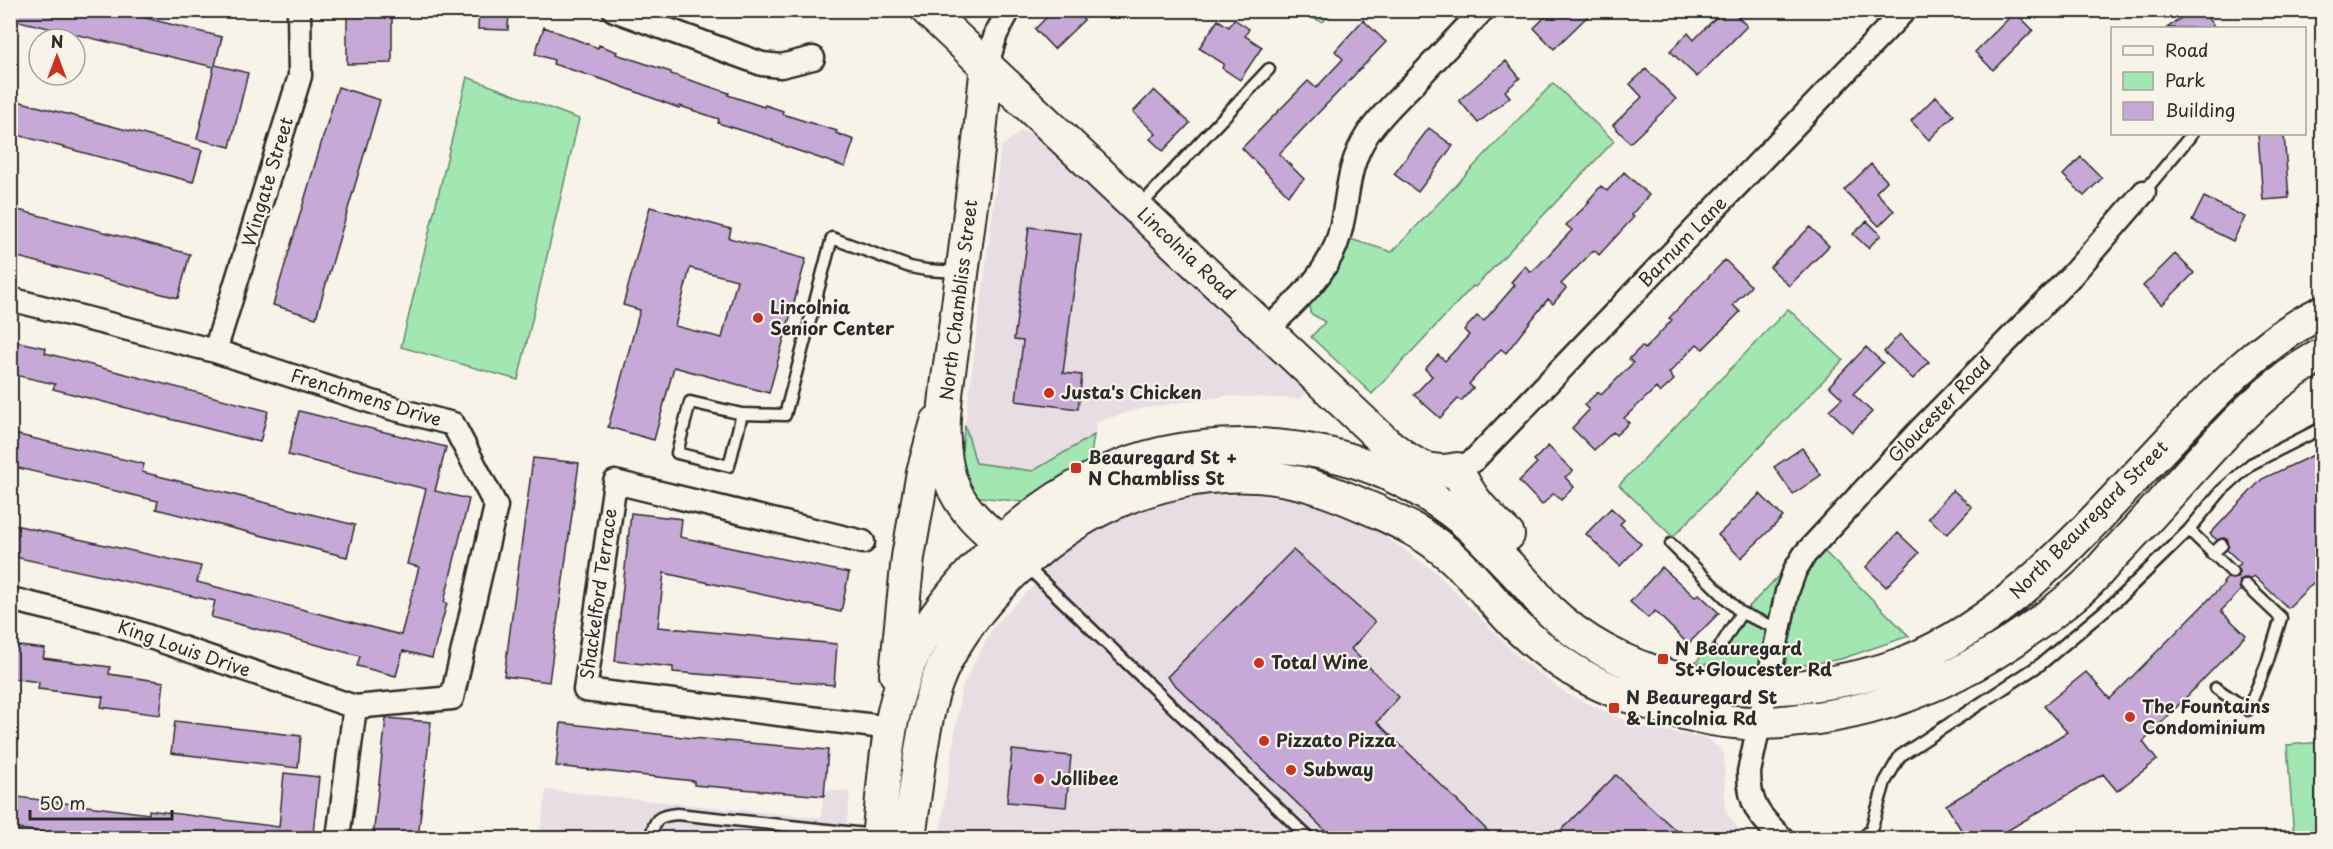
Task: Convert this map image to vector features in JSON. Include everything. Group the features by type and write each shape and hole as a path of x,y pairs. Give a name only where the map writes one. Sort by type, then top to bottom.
{"main road":[{"name":"Lincolnia Road","path":"929,11 1384,442 1409,461 1431,471 1443,473 1457,470"},
{"name":"North Chambliss Street","path":"987,65 976,173 946,399 945,452 955,489 967,509 980,525 1024,564"},
{"name":"North Beauregard Street","path":"879,837 891,728 908,666 930,626 971,572 1001,542 1038,512 1068,492 1095,476 1122,466 1173,452 1248,444 1310,451 1379,471 1428,497 1479,535 1548,609 1606,651 1641,667 1682,679 1742,689 1767,690 1850,678 1895,666 1964,632 1990,615 2048,566 2242,367 2284,333 2322,312"},
{"name":"North Beauregard Street","path":"909,838 926,726 939,678 949,655 969,624 994,593 1024,564 1084,517 1120,499 1154,488 1228,476 1297,482 1344,496 1425,537 1463,566 1528,637 1580,674 1607,688 1664,708 1697,715 1760,723 1816,718 1896,701 1941,683 1982,661 2081,590 2212,446 2271,390 2320,357"},
{"path":"891,728 908,556 927,451 946,399"},
{"path":"1457,470 1468,493 1478,506 1514,542 1527,585"}],"street":[{"name":"Wingate Street","path":"215,351 300,76 298,10"},
{"path":"614,10 762,64 781,66 813,58"},
{"name":"North Chambliss Street","path":"987,65 996,34 1009,10"},
{"path":"1267,330 1309,289 1328,261 1343,221 1347,185 1355,159 1367,136 1383,115 1483,10"},
{"name":"Barnum Lane","path":"1457,470 1473,461 1905,10"},
{"name":"Gloucester Road","path":"1760,723 1787,592 1795,570 1805,554 1921,429 2072,275 2144,192"},
{"name":"Frenchmens Drive","path":"10,299 215,351 391,408 453,424 496,506 452,698 355,707"},
{"name":"Shackelford Terrace","path":"863,542 615,482 585,690 891,728"},
{"name":"King Louis Drive","path":"10,599 106,622 355,707"},
{"path":"338,838 355,707"},
{"path":"1760,723 1749,772 1749,788 1753,803 1762,819 1782,838"}],"lane":[{"path":"1137,208 1269,69"},
{"name":"Gloucester Road","path":"2144,192 2191,135"},
{"path":"742,414 729,466 677,453 690,402 742,414 785,415 832,238 910,267 962,272"},
{"path":"1862,838 1871,830 1885,782 1900,756 2041,664 2117,600 2189,530 2221,491 2251,464 2322,428"},
{"path":"2189,530 2232,572"},
{"path":"1671,544 1741,613 1779,629"},
{"path":"2212,554 2222,545"},
{"path":"1024,564 1309,838"},
{"path":"2216,688 2248,710 2267,663 2281,618 2246,585"},
{"path":"1721,645 1741,613"},
{"path":"651,838 654,824 658,819 665,815 677,814 879,837"}],"shaded area":[{"path":"1021,131 1042,135 1312,385 1301,399 1226,396 1144,408 1096,422 1094,435 1034,471 976,463 965,425 1001,147"},
{"path":"1252,494 1311,503 1374,529 1437,573 1520,659 1567,694 1635,725 1708,739 1724,753 1725,810 1745,838 939,838 962,687 993,627 1045,574 1040,565 1134,510 1192,496"},
{"path":"546,790 821,818 824,790 850,792 845,838 540,838"}],"green space":[{"path":"1292,11 1334,11 1323,22"},
{"path":"467,77 579,119 518,380 401,347"},
{"path":"1553,83 1614,141 1372,394 1311,337 1325,322 1310,313 1309,300 1336,270 1350,239 1392,252"},
{"path":"1788,309 1843,360 1673,537 1619,485"},
{"path":"965,425 976,463 1033,471 1094,435 1083,509 956,494"},
{"path":"1813,540 1909,636 1841,659 1767,671 1695,663"},
{"path":"2322,742 2322,838 2294,838 2287,745"}],"building":[{"path":"10,10 114,10 222,37 215,65 248,73 230,147 197,139 214,67 87,37 87,27 44,27 10,19"},
{"path":"347,10 392,10 392,63 347,64"},
{"path":"479,10 509,10 508,30 478,29"},
{"path":"1054,10 1074,10 1084,20 1054,49 1035,29"},
{"path":"1552,10 1594,10 1554,49 1534,28"},
{"path":"1723,10 1731,10 1747,26 1697,77 1670,51 1688,33 1694,40"},
{"path":"2192,10 2202,10 2214,27 2168,27"},
{"path":"2015,12 2033,30 1993,70 1975,52"},
{"path":"1234,19 1249,29 1245,36 1262,47 1240,80 1222,68 1224,64 1199,48 1218,20 1229,27"},
{"path":"1363,20 1386,42 1279,154 1304,179 1288,195 1242,148 1308,81 1316,88 1343,59 1335,51"},
{"path":"544,27 729,93 728,95 764,107 765,105 783,111 782,114 837,131 836,133 854,140 845,167 773,140 718,123 719,119 680,106 679,108 553,64 554,60 535,54"},
{"path":"1506,61 1520,78 1505,91 1510,97 1478,123 1459,100"},
{"path":"1646,69 1676,99 1630,143 1613,125 1642,97 1630,84"},
{"path":"338,87 380,100 316,318 273,305"},
{"path":"1154,90 1190,123 1163,151 1150,139 1156,134 1133,112"},
{"path":"1936,96 1954,115 1929,140 1911,121"},
{"path":"10,99 202,150 193,182 10,133"},
{"path":"1429,128 1453,146 1418,192 1394,174"},
{"path":"2258,135 2284,135 2289,198 2263,200"},
{"path":"2081,157 2102,178 2084,196 2063,175"},
{"path":"1871,164 1887,181 1876,192 1894,211 1879,226 1844,190"},
{"path":"1624,172 1649,195 1631,215 1634,217 1599,255 1594,250 1561,284 1566,288 1553,304 1548,299 1506,353 1501,349 1469,384 1473,388 1461,401 1458,399 1440,418 1414,395 1432,376 1425,369 1438,355 1445,361 1469,335 1464,330 1477,316 1484,321 1515,285 1511,282 1525,266 1531,272 1539,265 1572,230 1566,225 1590,202 1588,201 1601,186 1607,191"},
{"path":"2204,197 2245,217 2233,241 2192,221"},
{"name":"Lincolnia Senior Center","path":"650,207 731,229 729,238 806,259 769,393 674,367 654,440 608,427 640,310 623,305","holes":["690,268 737,280 722,338 675,326"]},
{"path":"10,208 190,254 178,298 10,255"},
{"path":"1867,221 1881,235 1868,248 1853,234"},
{"path":"1029,227 1081,234 1063,373 1082,375 1078,409 1016,401 1023,341 1014,340"},
{"path":"1810,227 1829,246 1789,286 1770,267"},
{"path":"2175,254 2194,273 2162,305 2143,286"},
{"path":"1725,260 1751,286 1733,305 1740,312 1703,349 1697,344 1669,373 1674,380 1660,393 1656,388 1624,418 1629,423 1616,435 1613,432 1594,450 1572,428 1589,410 1584,405 1598,392 1601,395 1633,363 1629,359 1642,346 1645,349 1672,320 1669,318"},
{"path":"1900,334 1929,362 1913,379 1884,352"},
{"path":"10,340 46,348 45,353 268,411 260,442 53,389 55,384 10,374"},
{"path":"1866,347 1883,363 1853,394 1872,412 1852,432 1829,410 1842,398 1829,386"},
{"path":"299,411 446,447 435,491 469,499 444,602 447,603 432,658 403,651 396,676 357,666 360,656 211,617 215,601 10,556 10,524 201,566 197,582 401,635 419,567 407,564 426,489 288,455"},
{"path":"10,433 144,464 142,472 355,525 347,557 156,509 158,501 10,466"},
{"path":"1548,446 1573,471 1565,477 1574,487 1561,500 1554,493 1542,505 1519,481 1537,463 1534,460"},
{"path":"1802,448 1821,475 1793,494 1774,467"},
{"path":"2322,451 2322,574 2288,608 2254,576 2251,579 2240,580 2241,590 2221,611 2246,635 2143,742 2157,760 2117,791 2103,774 1995,838 1966,838 1946,805 2067,732 2044,706 2086,672 2110,699 2224,584 2227,578 2238,577 2237,567 2241,563 2227,550 2228,540 2224,538 2217,540 2210,534 2262,479"},
{"path":"533,458 579,463 549,682 504,676"},
{"path":"1953,490 1972,507 1947,534 1928,518"},
{"path":"1760,494 1783,517 1741,558 1718,535"},
{"path":"1611,508 1624,520 1620,524 1641,544 1620,566 1586,534"},
{"path":"631,513 682,519 680,537 849,573 841,612 664,573 658,627 837,644 834,685 673,672 673,667 615,661"},
{"path":"1898,533 1919,553 1886,587 1866,567"},
{"path":"1293,550 1375,622 1351,649 1399,697 1377,722 1495,838 1333,838 1167,677"},
{"path":"1662,567 1695,597 1699,594 1719,613 1688,644 1655,611 1648,618 1630,602"},
{"path":"10,645 45,649 43,658 110,667 109,674 164,682 160,715 101,707 103,697 38,689 39,682 10,678"},
{"path":"386,718 431,722 418,838 373,838"},
{"path":"175,721 301,736 298,768 171,753"},
{"path":"561,723 828,750 824,796 694,785 694,781 556,766"},
{"name":"Jollibee","path":"1012,750 1071,756 1066,807 1007,802"},
{"path":"284,773 319,777 313,834 296,832 295,838 89,838 10,828 10,796 149,814 149,810 279,827"},
{"path":"1616,775 1684,838 1553,838"}],"place":[{"name":"Lincolnia Senior Center","path":"758,318"},
{"name":"Justa's Chicken","path":"1049,393"},
{"name":"Beauregard St + N Chambliss St","path":"1076,468"},
{"name":"N Beauregard St+Gloucester Rd","path":"1663,659"},
{"name":"Total Wine","path":"1259,663"},
{"name":"N Beauregard St & Lincolnia Rd","path":"1614,708"},
{"name":"The Fountains Condominium","path":"2130,717"},
{"name":"Pizzato Pizza","path":"1264,741"},
{"name":"Subway","path":"1291,770"},
{"name":"Jollibee","path":"1039,779"}]}
